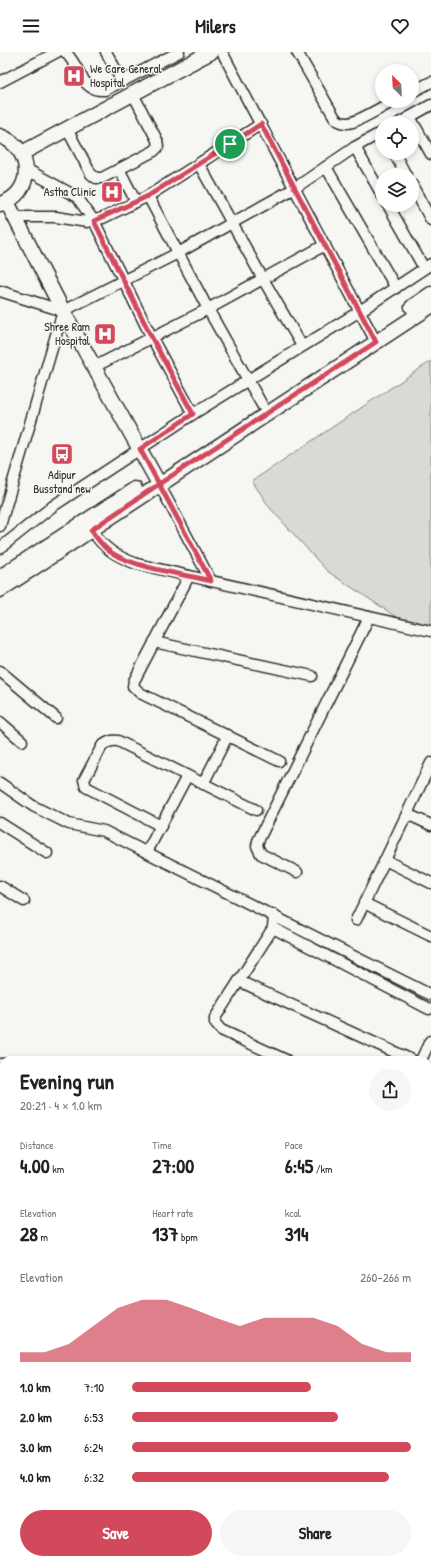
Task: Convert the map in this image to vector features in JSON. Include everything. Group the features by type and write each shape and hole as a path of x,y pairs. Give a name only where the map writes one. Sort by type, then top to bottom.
{"main road":[{"path":"22,154 211,52"},
{"path":"0,136 10,140 22,154 26,169 25,181 17,194 4,203 15,217 63,311 157,480"},
{"path":"0,580 157,480 374,337 431,294"},
{"path":"0,580 91,530 157,480 262,405 374,337 431,306"}],"street":[{"path":"0,82 57,52"},
{"path":"65,52 92,90 105,90 179,52"},
{"path":"106,52 122,81"},
{"path":"222,52 374,337"},
{"path":"297,52 335,118 339,122 354,122 381,108"},
{"path":"419,88 431,82"},
{"path":"67,129 90,174 96,178 102,178 154,151 158,147 157,140 133,94"},
{"path":"412,116 431,105"},
{"path":"15,217 49,217 86,222 94,221 148,196 261,124"},
{"path":"419,133 431,154"},
{"path":"0,291 63,311 178,253 295,188 355,147 375,136"},
{"path":"355,147 375,183"},
{"path":"199,164 302,346"},
{"path":"326,166 396,288"},
{"path":"26,169 77,197 83,203 94,221 152,338 193,414"},
{"path":"119,169 136,202"},
{"path":"148,196 247,381 262,405"},
{"path":"419,198 431,220"},
{"path":"0,548 53,506 193,414 360,311 428,266 393,212"},
{"path":"94,367 208,309 325,245"},
{"path":"0,526 63,311"},
{"path":"157,480 211,581"},
{"path":"91,530 110,552 137,564 431,631"},
{"path":"189,576 154,642 134,682 134,686 136,690 279,760"},
{"path":"297,872 261,854 257,846 369,617"},
{"path":"154,642 312,676"},
{"path":"0,671 56,718"},
{"path":"0,722 22,741"},
{"path":"203,784 228,735"},
{"path":"161,826 89,789 84,783 84,780 102,746 113,740 118,741 256,810"},
{"path":"356,920 430,768"},
{"path":"148,852 187,776"},
{"path":"0,783 33,806 68,824 91,827 104,831 431,994"},
{"path":"407,814 431,825"},
{"path":"0,824 47,853"},
{"path":"385,860 431,882"},
{"path":"0,886 24,901"},
{"path":"364,903 431,936"},
{"path":"274,915 273,928 215,1018 215,1023 217,1027 278,1056"},
{"path":"273,928 429,1009"},
{"path":"238,981 403,1056"},
{"path":"423,1056 430,1041"}],"shaded area":[{"path":"431,361 431,633 416,630 327,571 270,508 252,481"}],"place":[{"name":"We Care General Hospital","path":"74,76"},
{"name":"Astha Clinic","path":"112,192"},
{"name":"Shree Ram Hospital","path":"105,334"},
{"name":"Adipur Busstand new","path":"62,454"}],"route":[{"path":"230,144 148,196 94,221 152,338 193,414 140,449 159,484 91,530 110,552 123,559 137,564 211,581 159,484 376,342 261,124 230,144"}]}
